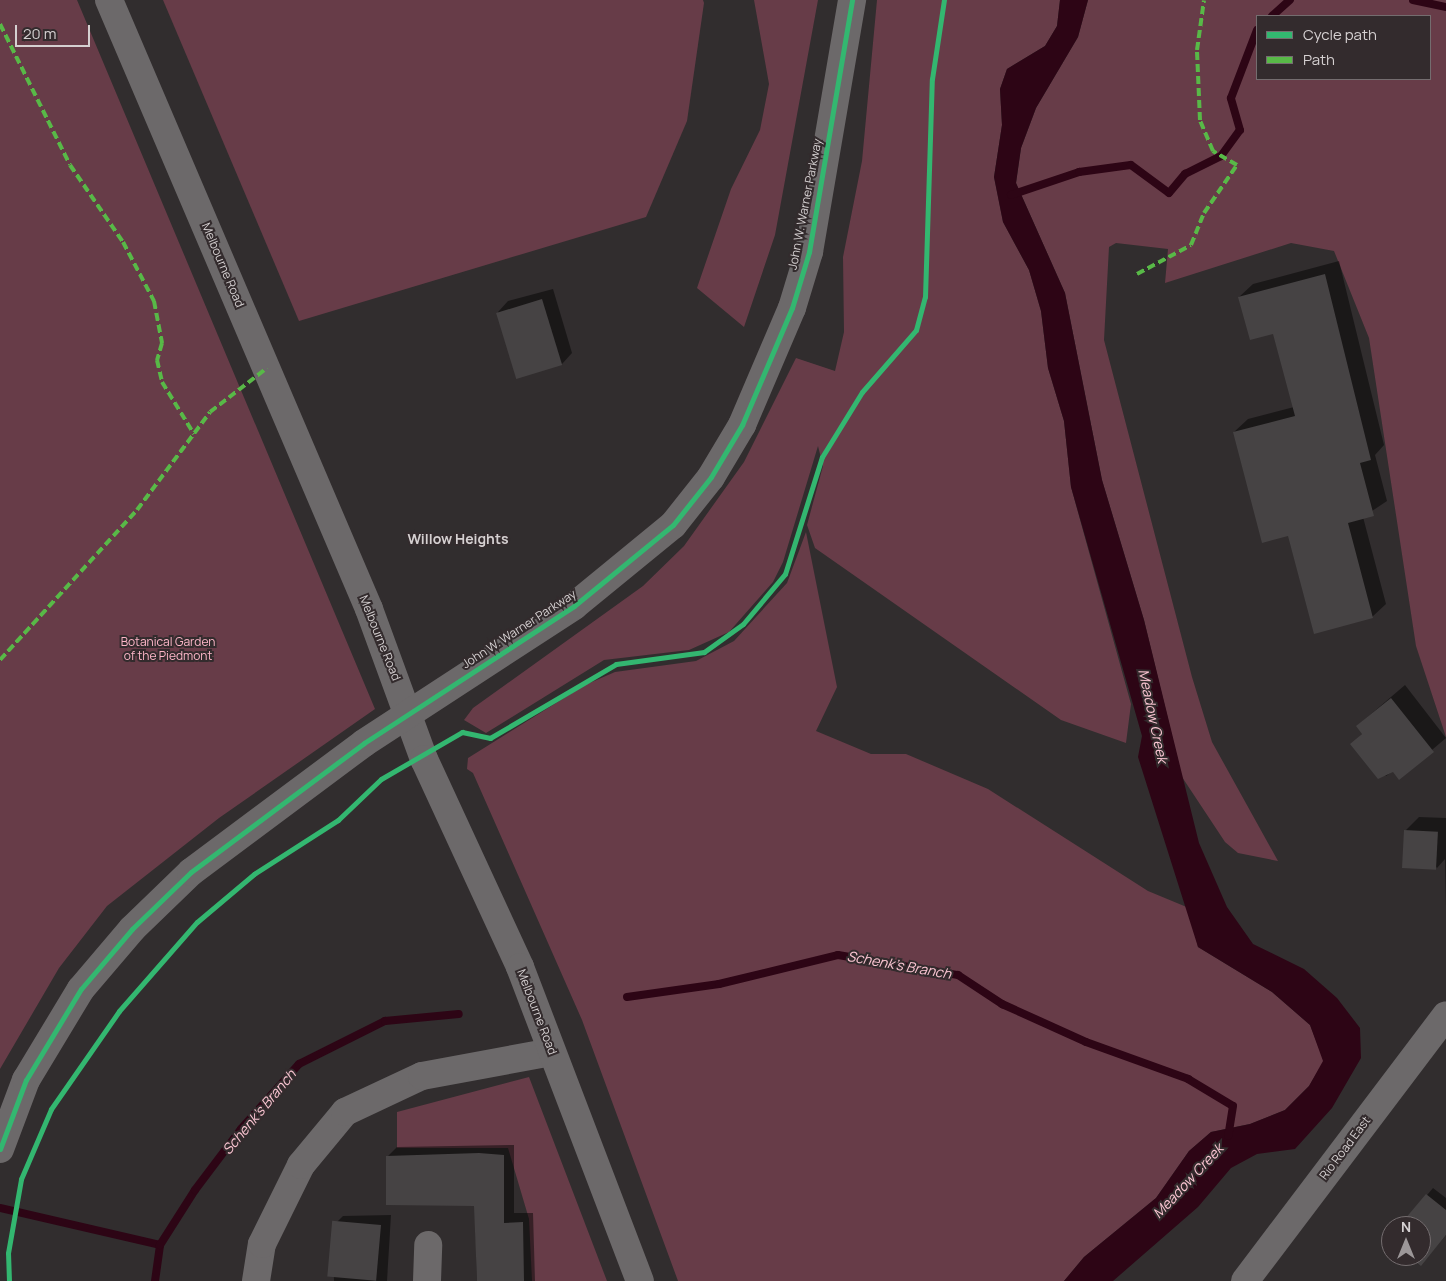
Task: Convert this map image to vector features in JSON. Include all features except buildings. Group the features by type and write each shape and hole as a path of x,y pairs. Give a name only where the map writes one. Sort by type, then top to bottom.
{"street":[{"name":"Melbourne Road","path":"109,0 369,608 409,713 424,759 520,967 640,1281"},
{"name":"John W. Warner Parkway","path":"0,1149 26,1080 52,1033 81,989 132,929 247,827 409,713 574,606 673,525 711,477 746,417 792,308 809,252 852,0"},
{"name":"Rio Road East","path":"1244,1281 1446,1015"},
{"path":"256,1281 262,1244 301,1165 345,1112 422,1076 552,1052"},
{"path":"428,1246 428,1281"}],"green space":[{"name":"Botanical Garden of the Piedmont","path":"0,0 77,0 375,709 219,818 107,906 59,968 0,1069"},
{"path":"163,0 703,0 704,3 687,121 646,217 299,321"},
{"path":"754,0 818,0 775,235 744,327 697,288 731,189 760,130 769,84"},
{"path":"877,0 1060,0 1057,26 1045,46 1007,69 1000,89 1002,125 994,177 1003,222 1029,270 1041,311 1048,368 1064,421 1071,487 1131,704 1126,743 1061,720 815,548 807,525 823,466 818,446 783,562 773,582 729,632 689,650 604,660 486,733 464,720 473,708 643,586 684,546 744,462 796,358 835,371 844,332 843,257 862,161"},
{"path":"1088,0 1446,0 1446,737 1416,646 1369,338 1334,251 1291,243 1165,283 1168,249 1116,243 1109,247 1104,340 1192,677 1212,742 1278,861 1238,853 1225,842 1182,777 1144,620 1102,480 1065,293 1016,183 1021,148 1036,108 1078,37"},
{"path":"806,532 837,687 816,731 871,754 906,754 988,789 1148,891 1189,908 1198,947 1272,992 1310,1025 1324,1061 1309,1086 1285,1110 1250,1124 1211,1132 1189,1151 1156,1198 1084,1257 1064,1281 678,1281 582,1020 473,773 467,769 468,758 585,685 615,672 696,661 734,641 787,583"},
{"path":"529,1077 607,1281 532,1281 529,1219 508,1148 397,1148 397,1112"}],"water":[{"name":"Meadow Creek","path":"1060,0 1088,0 1078,37 1036,108 1021,148 1016,183 1065,293 1102,480 1144,620 1199,843 1227,907 1253,944 1304,969 1337,998 1360,1028 1361,1058 1332,1108 1295,1149 1257,1154 1231,1168 1198,1207 1113,1281 1064,1281 1084,1257 1156,1198 1189,1151 1211,1132 1250,1124 1285,1110 1309,1086 1323,1061 1310,1025 1272,992 1198,947 1138,757 1142,736 1071,487 1064,421 1048,368 1041,311 1029,270 1003,222 994,177 1002,125 1000,89 1007,69 1045,46 1057,26"}],"waterway":[{"path":"1273,15 1290,0"},
{"path":"1413,0 1446,7"},
{"path":"1011,195 1079,172 1131,165 1169,193 1185,174 1221,156 1240,130 1231,98 1256,33"},
{"name":"Schenk's Branch","path":"627,997 719,984 838,955 958,975 1002,1004 1086,1042 1188,1079 1233,1106 1228,1136"},
{"name":"Schenk's Branch","path":"155,1281 160,1245 195,1190 241,1129 299,1064 385,1021 459,1014"},
{"path":"0,1208 160,1245"}],"marked path":[{"path":"1137,274 1191,245 1204,213 1237,165 1213,151 1200,120 1197,50 1204,0"},
{"path":"0,24 70,165 123,242 154,301 162,343 157,360 162,382 194,434"},
{"path":"0,660 137,510 210,412 267,368"}],"cycle path":[{"path":"0,1149 26,1080 81,989 132,929 191,872 364,743 574,606 673,525 711,477 742,425 792,308 809,252 852,0"},
{"path":"9,1281 8,1253 21,1179 51,1109 119,1011 197,922 254,874 338,820 381,779 462,732 490,738 616,664 704,652 743,624 785,574 822,457 862,392 916,330 925,297 932,79 944,0"}],"district":[{"name":"Willow Heights","path":"458,539"}]}
